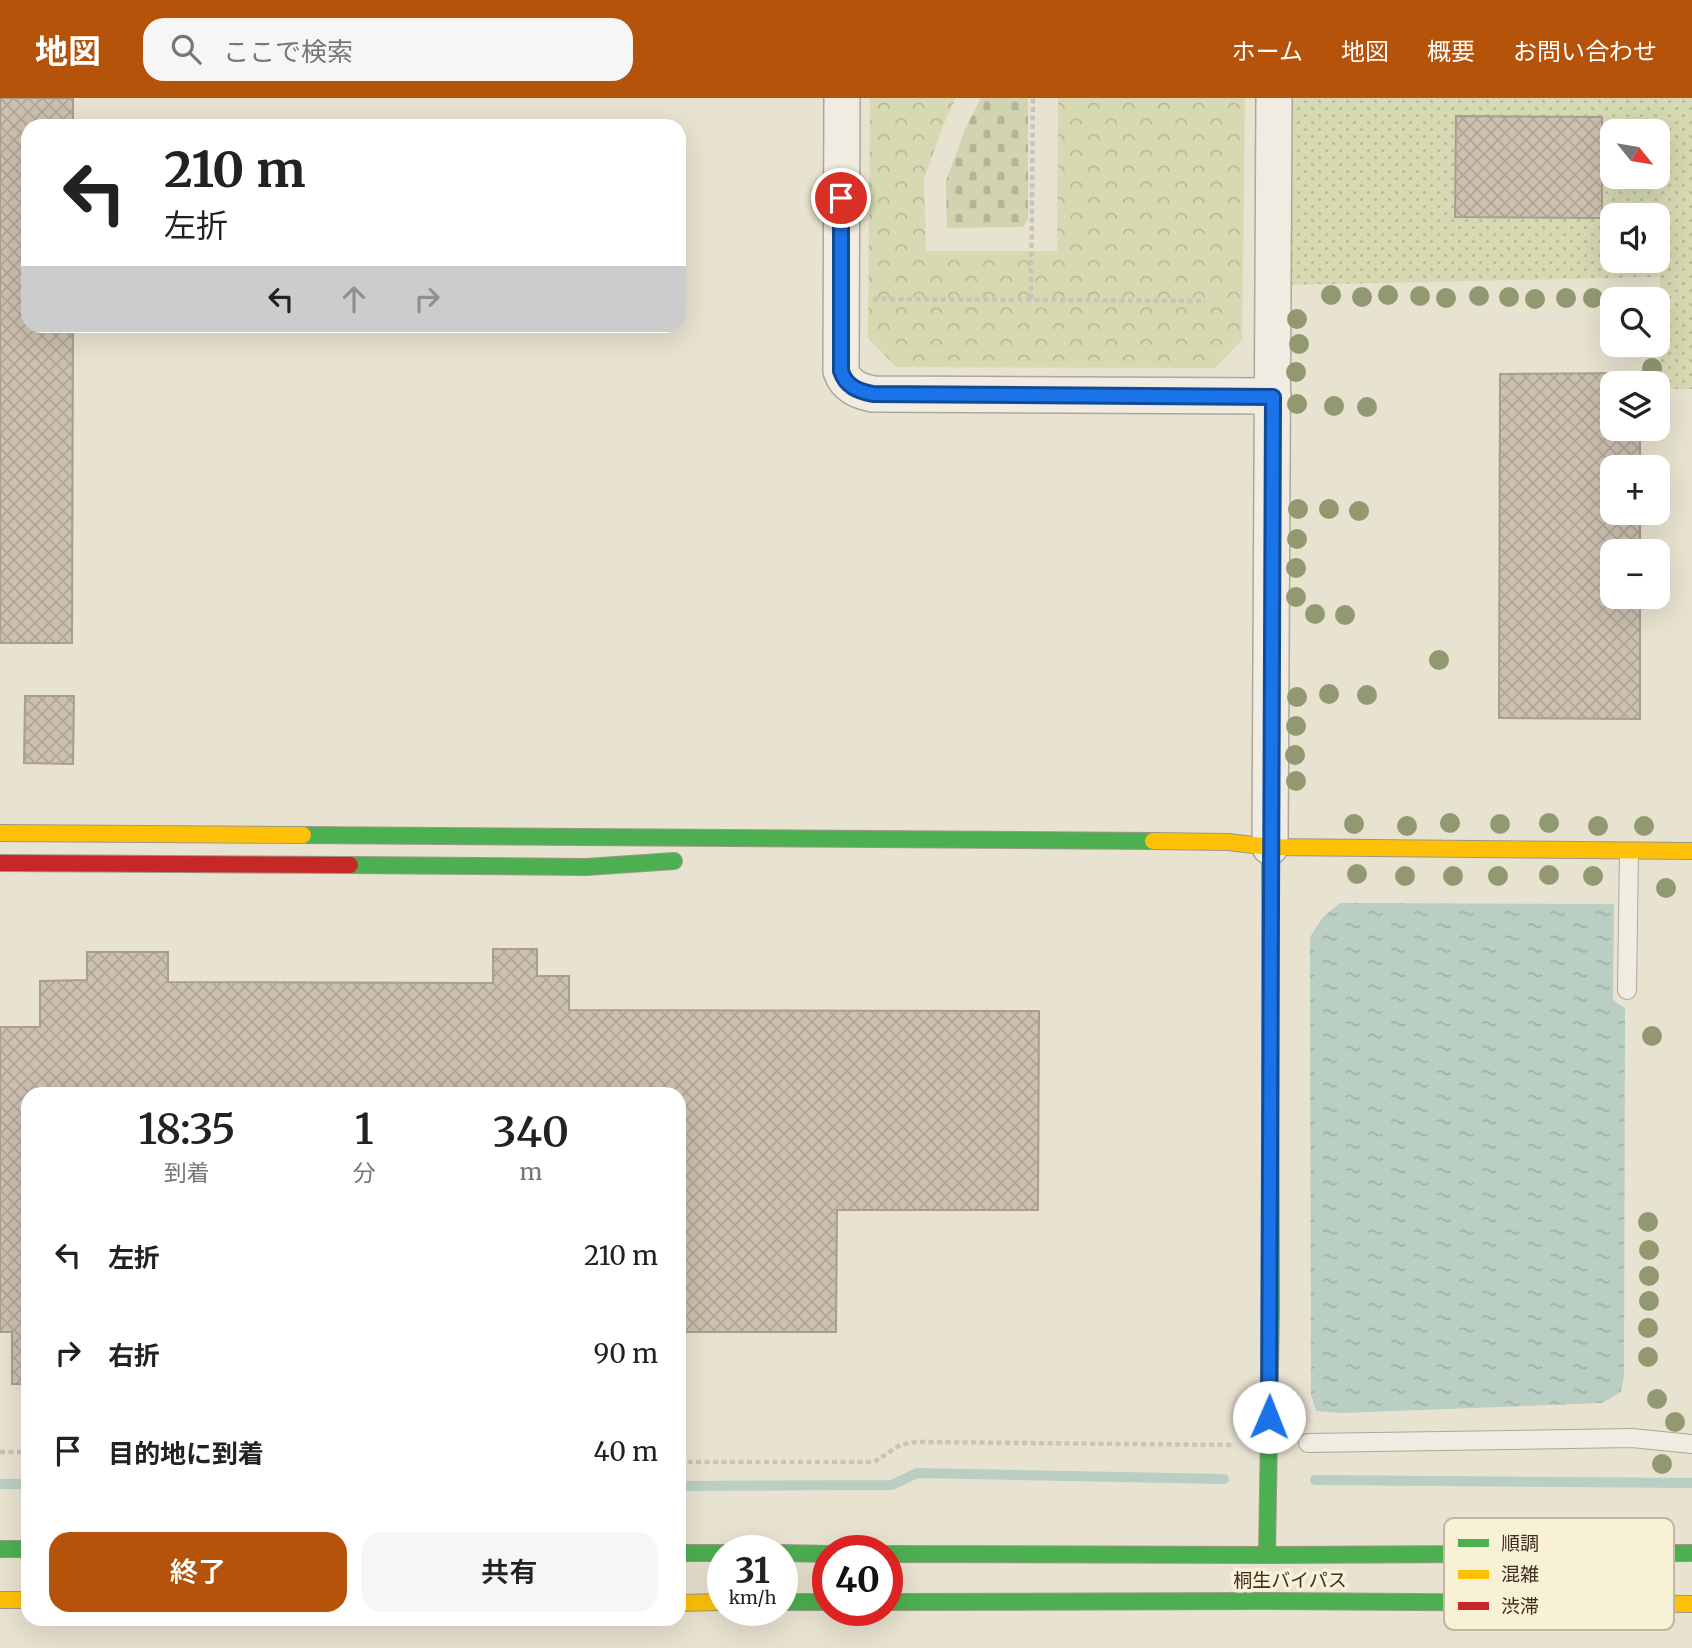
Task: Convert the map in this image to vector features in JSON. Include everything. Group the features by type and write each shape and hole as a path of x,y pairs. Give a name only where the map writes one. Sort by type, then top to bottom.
{"main road":[{"path":"0,833 1214,842 1270,847 1692,851"},
{"path":"1226,858 1270,847"},
{"path":"1267,1555 1271,1308 1270,847"},
{"path":"0,863 586,867 692,859"},
{"path":"0,1549 21,1549"},
{"path":"686,1553 707,1553"},
{"name":"桐生バイパス","path":"1674,1553 1692,1553"},
{"name":"桐生バイパス","path":"903,1554 1444,1554"},
{"path":"0,1600 21,1600"},
{"path":"686,1602 707,1602"},
{"name":"桐生バイパス","path":"903,1602 1444,1602"},
{"name":"桐生バイパス","path":"1674,1604 1692,1604"}],"street":[{"path":"842,98 841,371 844,380 851,387 873,394 1273,397"},
{"path":"1270,847 1274,98"}],"lane":[{"path":"1627,990 1629,852"},
{"path":"1308,1443 1632,1438 1692,1444"}],"path":[{"path":"1031,299 1033,98"},
{"path":"840,298 1205,301"},
{"path":"686,1462 874,1461 900,1445 914,1442 1242,1445"},
{"path":"0,1452 21,1452"}],"green space":[{"path":"870,98 956,98 924,179 926,251 1057,251 1058,98 1245,98 1242,340 1215,368 896,367 868,338"},
{"path":"981,98 1028,98 1028,219 1023,227 947,228 946,181 966,127"},
{"path":"1286,98 1692,98 1692,389 1670,389 1670,371 1659,371 1659,357 1670,357 1670,287 1660,287 1660,277 1285,285"}],"water":[{"path":"1340,903 1614,904 1613,1000 1625,1008 1624,1375 1621,1392 1602,1403 1341,1413 1316,1411 1311,1394 1310,937 1323,917"}],"building":[{"path":"0,98 73,98 73,119 21,119 21,333 73,333 72,643 0,643"},
{"path":"1456,116 1602,117 1600,218 1455,217"},
{"path":"1600,373 1600,441 1640,441 1640,455 1600,455 1600,525 1640,525 1640,539 1600,539 1600,609 1640,609 1640,719 1499,718 1500,374"},
{"path":"25,696 74,696 73,764 24,763"},
{"path":"493,949 537,949 537,976 569,976 569,1010 1039,1011 1038,1210 837,1210 836,1332 686,1332 686,1087 21,1087 21,1384 12,1384 12,1332 0,1332 0,1027 40,1027 40,981 87,980 87,952 168,952 168,982 493,983"}],"waterway":[{"path":"686,1486 892,1485 917,1473 1224,1479"},
{"path":"1315,1480 1692,1483"},
{"path":"0,1484 21,1484"}],"traffic: fast":[{"path":"303,835 1153,841"},
{"path":"1267,1555 1271,1308 1270,847"},
{"path":"350,865 586,867 674,861"},
{"path":"0,1549 21,1549"},
{"path":"686,1553 707,1553"},
{"path":"798,1553 812,1554"},
{"path":"1674,1553 1692,1553"},
{"path":"903,1554 1444,1554"},
{"path":"798,1602 812,1602"},
{"path":"903,1602 1444,1602"}],"traffic: slow":[{"path":"0,833 303,835"},
{"path":"1153,841 1228,842 1270,847 1692,851"},
{"path":"0,1600 21,1600"},
{"path":"686,1603 707,1602"},
{"path":"1674,1604 1692,1604"}],"traffic: jam":[{"path":"0,863 350,865"}],"route":[{"path":"841,198 841,371 844,380 851,387 873,394 1273,397 1269,1417"}]}
